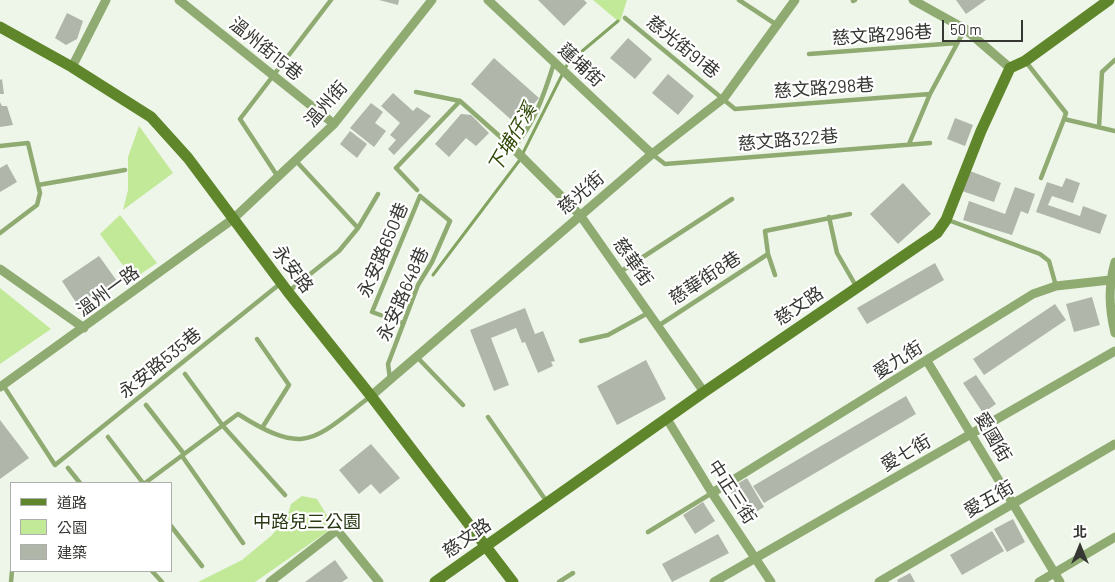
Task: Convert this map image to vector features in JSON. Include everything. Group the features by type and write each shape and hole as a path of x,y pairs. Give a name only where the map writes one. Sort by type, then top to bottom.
{"street":[{"path":"72,67 106,0"},
{"name":"溫州街15巷","path":"178,0 334,124"},
{"name":"溫州街","path":"233,219 334,124 432,0"},
{"name":"蓮埔街","path":"488,0 652,154"},
{"name":"慈光街","path":"371,396 652,154 724,98 794,0"},
{"path":"913,0 966,29 1010,68 1025,61 1109,0"},
{"name":"永安路","path":"0,27 72,67 151,117 188,158 288,292 371,396 513,582"},
{"name":"慈文路","path":"435,582 704,392 937,233 946,220 981,131 1010,68"},
{"name":"慈華街","path":"516,150 580,215 704,392"},
{"name":"溫州一路","path":"1,386 233,219"},
{"path":"1115,262 1110,280 1110,310 1115,333"},
{"path":"0,269 84,328"},
{"name":"愛九街","path":"712,494 1033,294 1056,286 1110,280"},
{"name":"愛七街","path":"714,582 1115,351"},
{"name":"愛國街","path":"927,361 1060,582"},
{"name":"中正三街","path":"667,419 712,494 771,582"},
{"name":"愛五街","path":"883,581 1115,444"},
{"path":"270,582 337,530 379,582"},
{"path":"1039,582 1115,538"}],"lane":[{"path":"278,177 240,118 274,77 331,0"},
{"path":"739,0 777,25"},
{"name":"慈光街91巷","path":"625,18 724,98"},
{"path":"909,144 930,94 956,43 966,29"},
{"name":"慈文路296巷","path":"809,54 956,43"},
{"path":"1099,128 1102,72 1115,60"},
{"path":"1025,61 1066,113 1041,178"},
{"path":"416,92 460,101 516,150 544,95 557,64"},
{"name":"慈文路298巷","path":"724,98 735,109 930,94"},
{"path":"417,190 396,168 460,101"},
{"path":"1064,119 1115,131"},
{"name":"慈文路322巷","path":"652,154 665,164 930,142"},
{"path":"0,146 28,143 40,194 37,205 0,234"},
{"path":"296,161 358,228"},
{"path":"38,184 125,170"},
{"path":"288,292 338,252 358,228 378,194"},
{"name":"永安路648巷","path":"391,380 388,364 403,323 418,285 432,262 450,221 420,196"},
{"name":"永安路650巷","path":"403,323 372,312 420,196"},
{"path":"620,272 732,198"},
{"path":"775,275 768,254 765,231 850,214"},
{"path":"829,218 837,253 856,288"},
{"path":"946,220 1040,254 1049,261 1056,286"},
{"name":"慈華街8巷","path":"658,326 768,254"},
{"name":"永安路535巷","path":"1,386 55,465 282,282"},
{"path":"581,341 608,335 649,313"},
{"path":"256,339 288,385 262,428"},
{"path":"417,357 463,405"},
{"path":"185,374 223,426 285,495"},
{"path":"145,482 238,414 262,428 292,440 310,438 324,432 371,396"},
{"path":"146,406 183,455 243,543"},
{"path":"488,417 547,502"},
{"path":"108,437 143,482"},
{"path":"68,468 79,482"},
{"path":"648,532 712,494"},
{"path":"172,527 202,566"},
{"path":"153,572 162,582"},
{"path":"559,582 573,573"}],"green space":[{"path":"593,0 627,0 620,22 618,21"},
{"path":"139,126 173,173 123,210 128,190 128,157"},
{"path":"120,215 157,263 133,279 100,234"},
{"path":"0,288 51,329 0,364"},
{"name":"中路兒三公園","path":"302,496 317,499 334,527 255,582 198,582 242,560 271,536 287,518 291,504"}],"building":[{"path":"379,0 399,0 398,5"},
{"path":"538,0 584,0 587,3 564,26"},
{"path":"956,0 986,0 966,14"},
{"path":"67,13 83,21 77,39 66,45 55,38"},
{"path":"628,38 652,59 635,79 610,58"},
{"path":"494,58 539,98 516,124 471,84"},
{"path":"668,74 694,96 678,115 652,93"},
{"path":"2,79 4,94 0,94 0,80"},
{"path":"393,93 413,111 417,107 431,116 394,155 388,149 396,140 390,135 400,123 381,106"},
{"path":"0,102 2,106 7,106 13,125 0,127"},
{"path":"371,103 383,112 375,123 386,131 374,147 350,128"},
{"path":"461,114 471,115 489,133 476,146 466,138 449,157 435,144"},
{"path":"955,118 973,125 965,146 947,139"},
{"path":"350,131 367,144 357,158 340,144"},
{"path":"7,164 17,182 0,192 0,168"},
{"path":"970,171 1001,183 994,202 962,191"},
{"path":"1066,178 1080,183 1073,203 1052,196 1048,205 1080,216 1083,206 1107,215 1100,234 1036,212 1047,182 1062,187"},
{"path":"903,183 931,214 898,244 870,214"},
{"path":"1015,187 1035,194 1028,214 1021,211 1012,235 963,220 969,201 1005,214"},
{"path":"99,256 117,281 79,307 62,281"},
{"path":"935,263 944,280 867,324 857,308"},
{"path":"1092,297 1100,325 1074,332 1066,304"},
{"path":"1055,304 1066,320 984,375 973,359"},
{"path":"525,308 535,334 543,331 555,361 551,362 553,366 538,373 525,342 522,343 516,328 491,338 509,385 494,391 470,330"},
{"path":"646,360 666,399 617,425 597,386"},
{"path":"976,375 996,404 983,413 963,383"},
{"path":"906,396 916,414 764,503 753,486"},
{"path":"0,420 29,458 0,479"},
{"path":"371,444 400,478 380,494 371,484 359,494 339,470"},
{"path":"747,478 764,507 746,518 729,489"},
{"path":"703,502 715,521 695,534 683,515"},
{"path":"1013,519 1025,542 1007,552 994,529"},
{"path":"992,531 1004,551 962,575 950,555"},
{"path":"718,534 729,553 672,582 662,564"},
{"path":"335,560 348,578 342,582 305,582"},
{"path":"910,573 915,582 898,582 897,580"}],"waterway":[{"name":"下埔仔溪","path":"433,275 519,161 568,63 618,21"}]}
